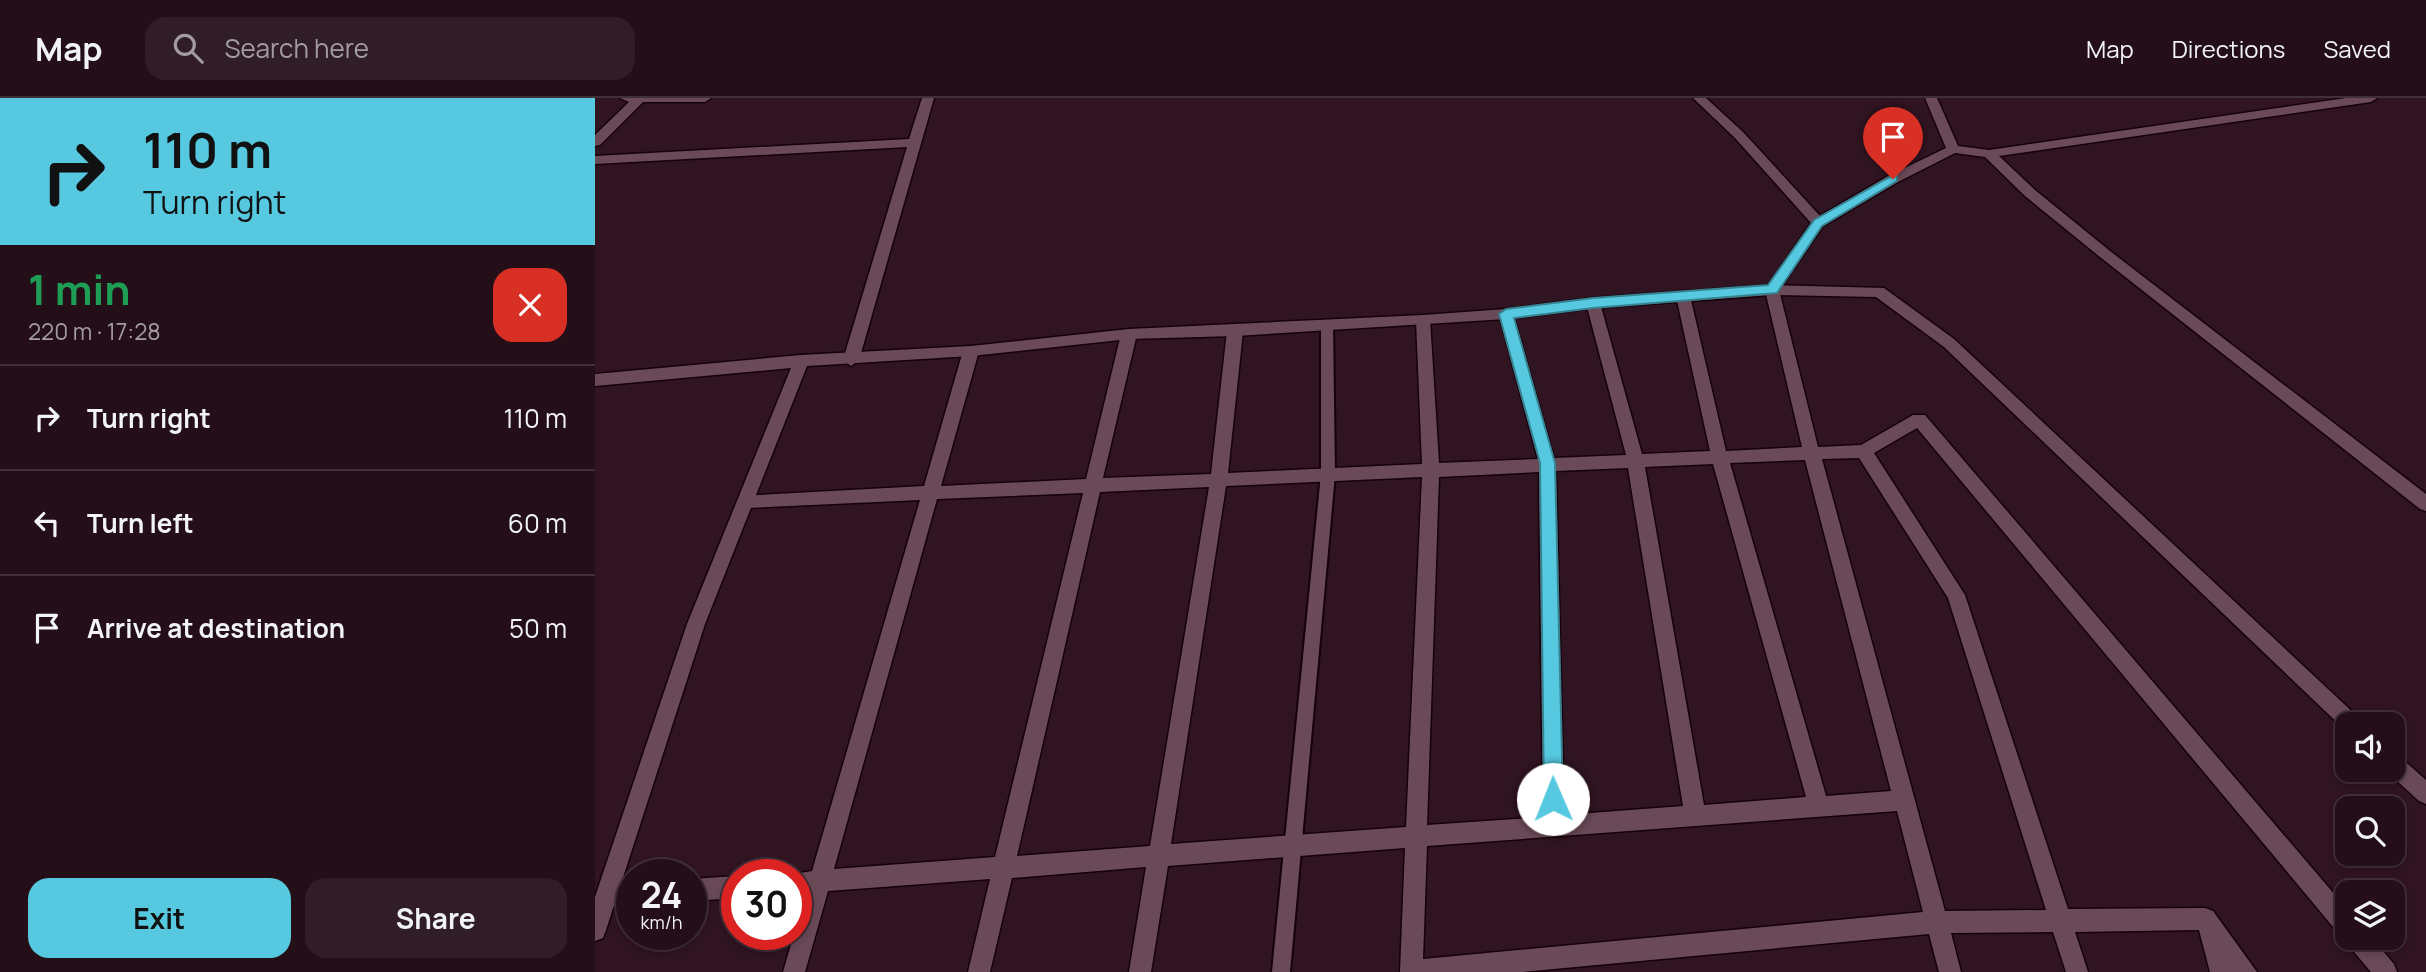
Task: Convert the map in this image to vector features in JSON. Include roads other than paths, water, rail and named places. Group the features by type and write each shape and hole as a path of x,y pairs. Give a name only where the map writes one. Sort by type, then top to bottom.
{"street":[{"path":"626,98 705,98"},
{"path":"595,142 640,98"},
{"path":"851,360 928,98"},
{"path":"1699,98 1738,135 1818,223"},
{"path":"1931,98 1952,149"},
{"path":"1949,972 1811,451 1772,290 1818,223 1893,179 1952,149 1989,154 2371,98"},
{"path":"595,160 915,143"},
{"path":"1989,154 2030,193 2105,254 2426,504"},
{"path":"595,380 801,361 971,351 1129,334 1423,320 1683,296 1772,290 1879,292 1949,343 2339,712"},
{"path":"1683,296 1719,455 1819,807"},
{"path":"1593,303 1635,460 1695,816"},
{"path":"1506,314 1547,463 1554,826"},
{"path":"1423,320 1431,469 1411,971 1936,922 2205,919"},
{"path":"1140,972 1219,479 1235,331"},
{"path":"979,972 1129,334"},
{"path":"794,972 971,351"},
{"path":"595,930 696,624 801,361"},
{"path":"747,501 1719,455 1864,451 1919,419 2335,912"},
{"path":"1864,451 1956,595 2077,972"},
{"path":"2405,775 2426,794"},
{"path":"812,882 1904,800"},
{"path":"608,895 616,894"},
{"path":"2205,919 2221,972"},
{"path":"2205,919 2246,972"},
{"path":"2367,950 2386,972"}],"lane":[{"path":"1281,972 1328,474 1327,324"}]}
